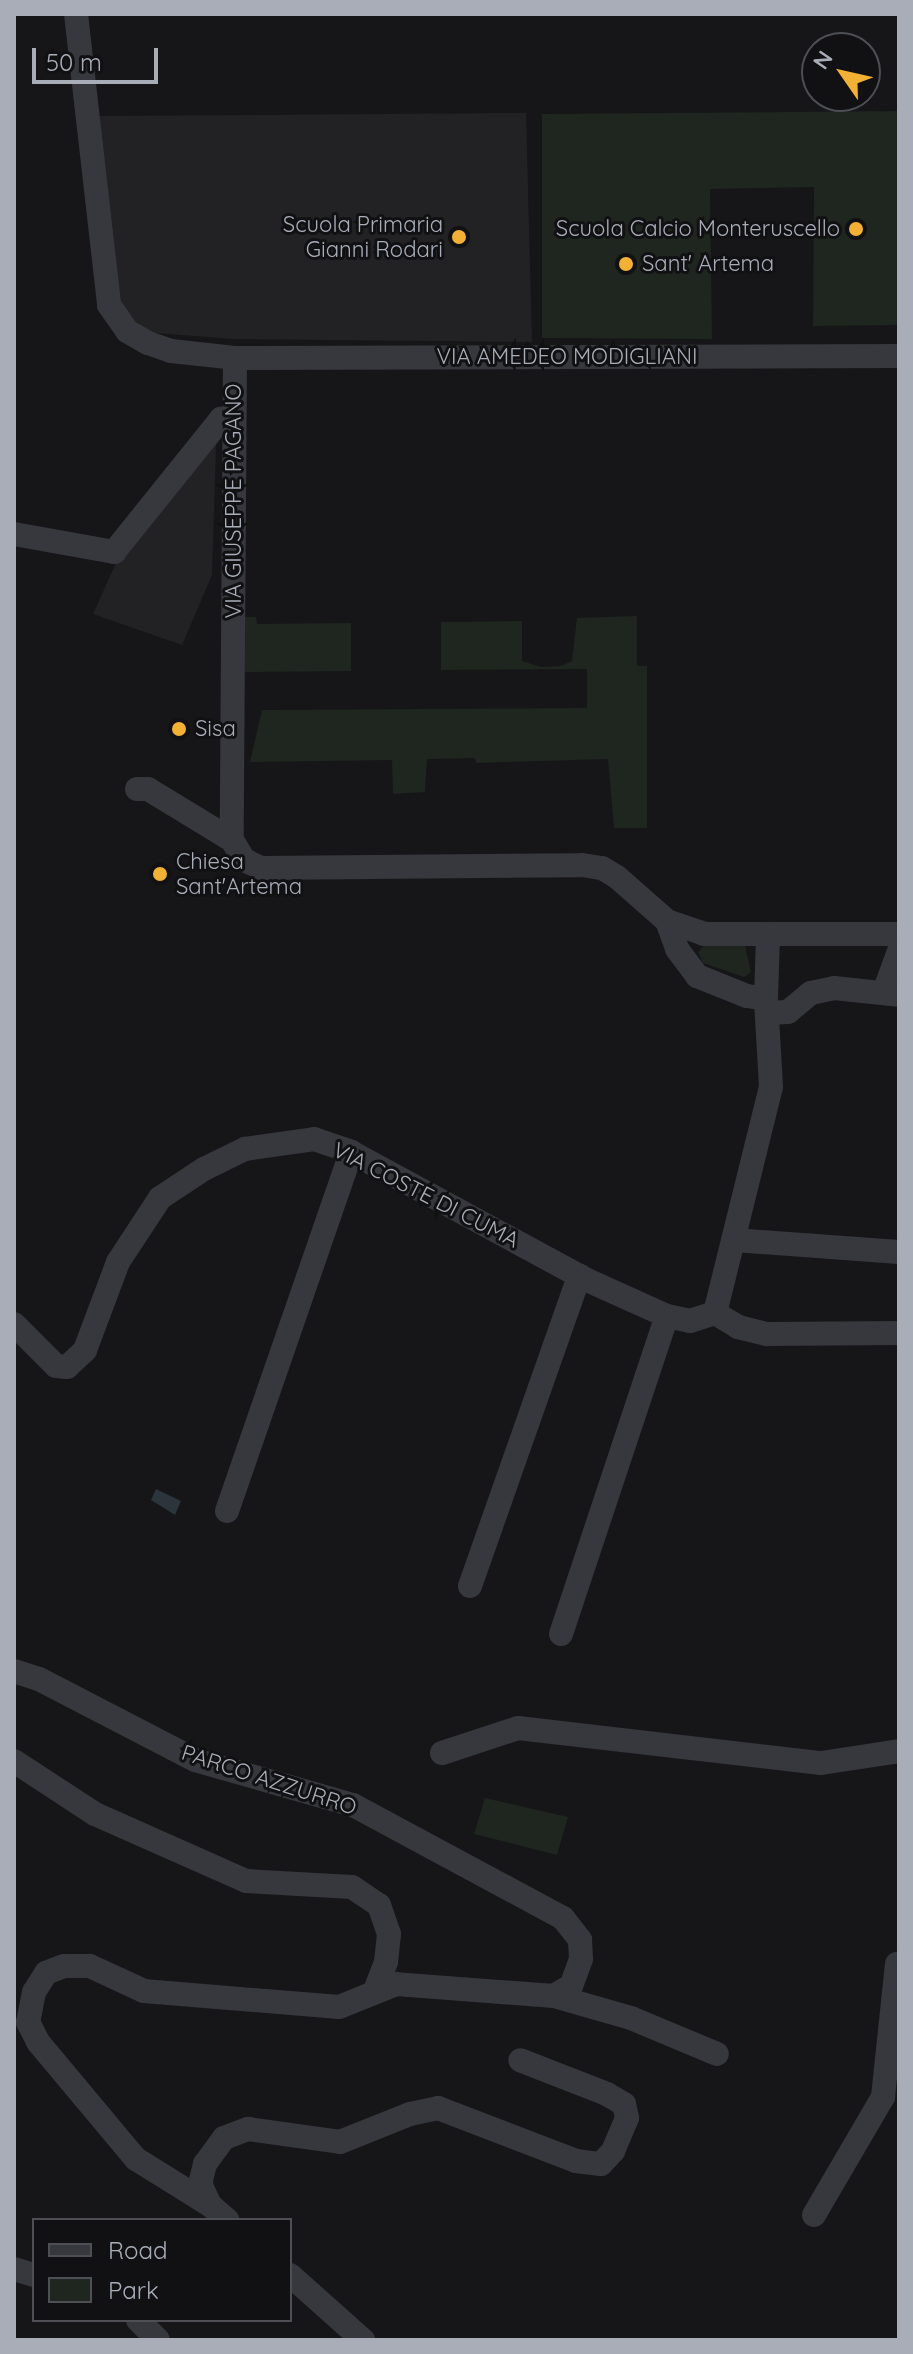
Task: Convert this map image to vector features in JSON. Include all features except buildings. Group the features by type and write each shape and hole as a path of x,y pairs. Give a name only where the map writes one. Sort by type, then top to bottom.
{"street":[{"name":"VIA GIUSEPPE PAGANO","path":"76,14 109,305 127,331 171,351 235,358 232,840"},
{"name":"VIA AMEDEO MODIGLIANI","path":"235,358 899,356"},
{"path":"14,534 114,552 221,419 233,418"},
{"path":"137,789 148,789 232,840 236,852 252,866 261,868 582,865 602,868 635,889 667,921 704,934 899,934"},
{"path":"667,921 669,934 685,964 704,979 766,1006 788,1012 811,993 834,988 891,994 899,951"},
{"path":"685,964 688,946 704,934"},
{"path":"777,935 766,1006 771,1087 715,1313 738,1327 767,1334 899,1333"},
{"name":"VIA COSTE DI CUMA","path":"14,1324 56,1366 67,1367 85,1350 118,1262 150,1212 170,1189 245,1149 281,1141 314,1139 351,1152 579,1276 667,1316 690,1321 715,1313"},
{"path":"227,1511 351,1152"},
{"path":"734,1240 899,1252"},
{"path":"470,1586 579,1276"},
{"path":"561,1634 667,1316"},
{"name":"PARCO AZZURRO","path":"14,1671 39,1679 195,1760 353,1805 563,1918 580,1940 581,1959 571,1986 554,1996"},
{"path":"442,1753 518,1728 821,1763 899,1751"},
{"path":"14,1761 95,1814 246,1881 352,1887 379,1905 389,1934 386,1962 374,1993"},
{"path":"814,2215 891,2100 897,1964"},
{"path":"218,2212 136,2159 38,2042 28,2022 24,1987 64,1966 90,1966 144,1991 339,2007 396,1984 554,1996 631,2018 717,2054"},
{"path":"218,2212 200,2184 205,2164 224,2138 248,2129 340,2142 410,2114 438,2108 576,2161 601,2164 613,2151 627,2118 624,2104 607,2094 520,2060"},
{"path":"292,2277 363,2340"},
{"path":"140,2322 158,2340"}],"shaded area":[{"path":"526,113 532,342 233,339 155,333 135,325 115,305 97,116"},
{"path":"209,443 216,444 212,575 182,645 93,614 116,563"},
{"path":"156,1489 181,1501 175,1515 151,1500"}],"green space":[{"path":"899,111 899,325 813,326 814,187 710,189 712,339 542,338 542,114"},
{"path":"637,616 637,666 647,666 647,828 614,828 608,759 476,763 475,758 427,759 425,792 393,794 392,760 250,762 262,710 587,708 587,669 441,670 441,622 522,621 522,661 541,667 561,666 572,661 577,618"},
{"path":"245,617 256,617 257,624 351,623 351,671 245,672"},
{"path":"706,944 745,946 751,972 744,977 703,963 698,952"},
{"path":"485,1798 568,1817 557,1855 474,1834"}],"place":[{"name":"Scuola Calcio Monteruscello","path":"856,229"},
{"name":"Scuola Primaria Gianni Rodari","path":"459,237"},
{"name":"Sant' Artema","path":"626,264"},
{"name":"Sisa","path":"179,729"},
{"name":"Chiesa Sant'Artema","path":"160,874"}]}
